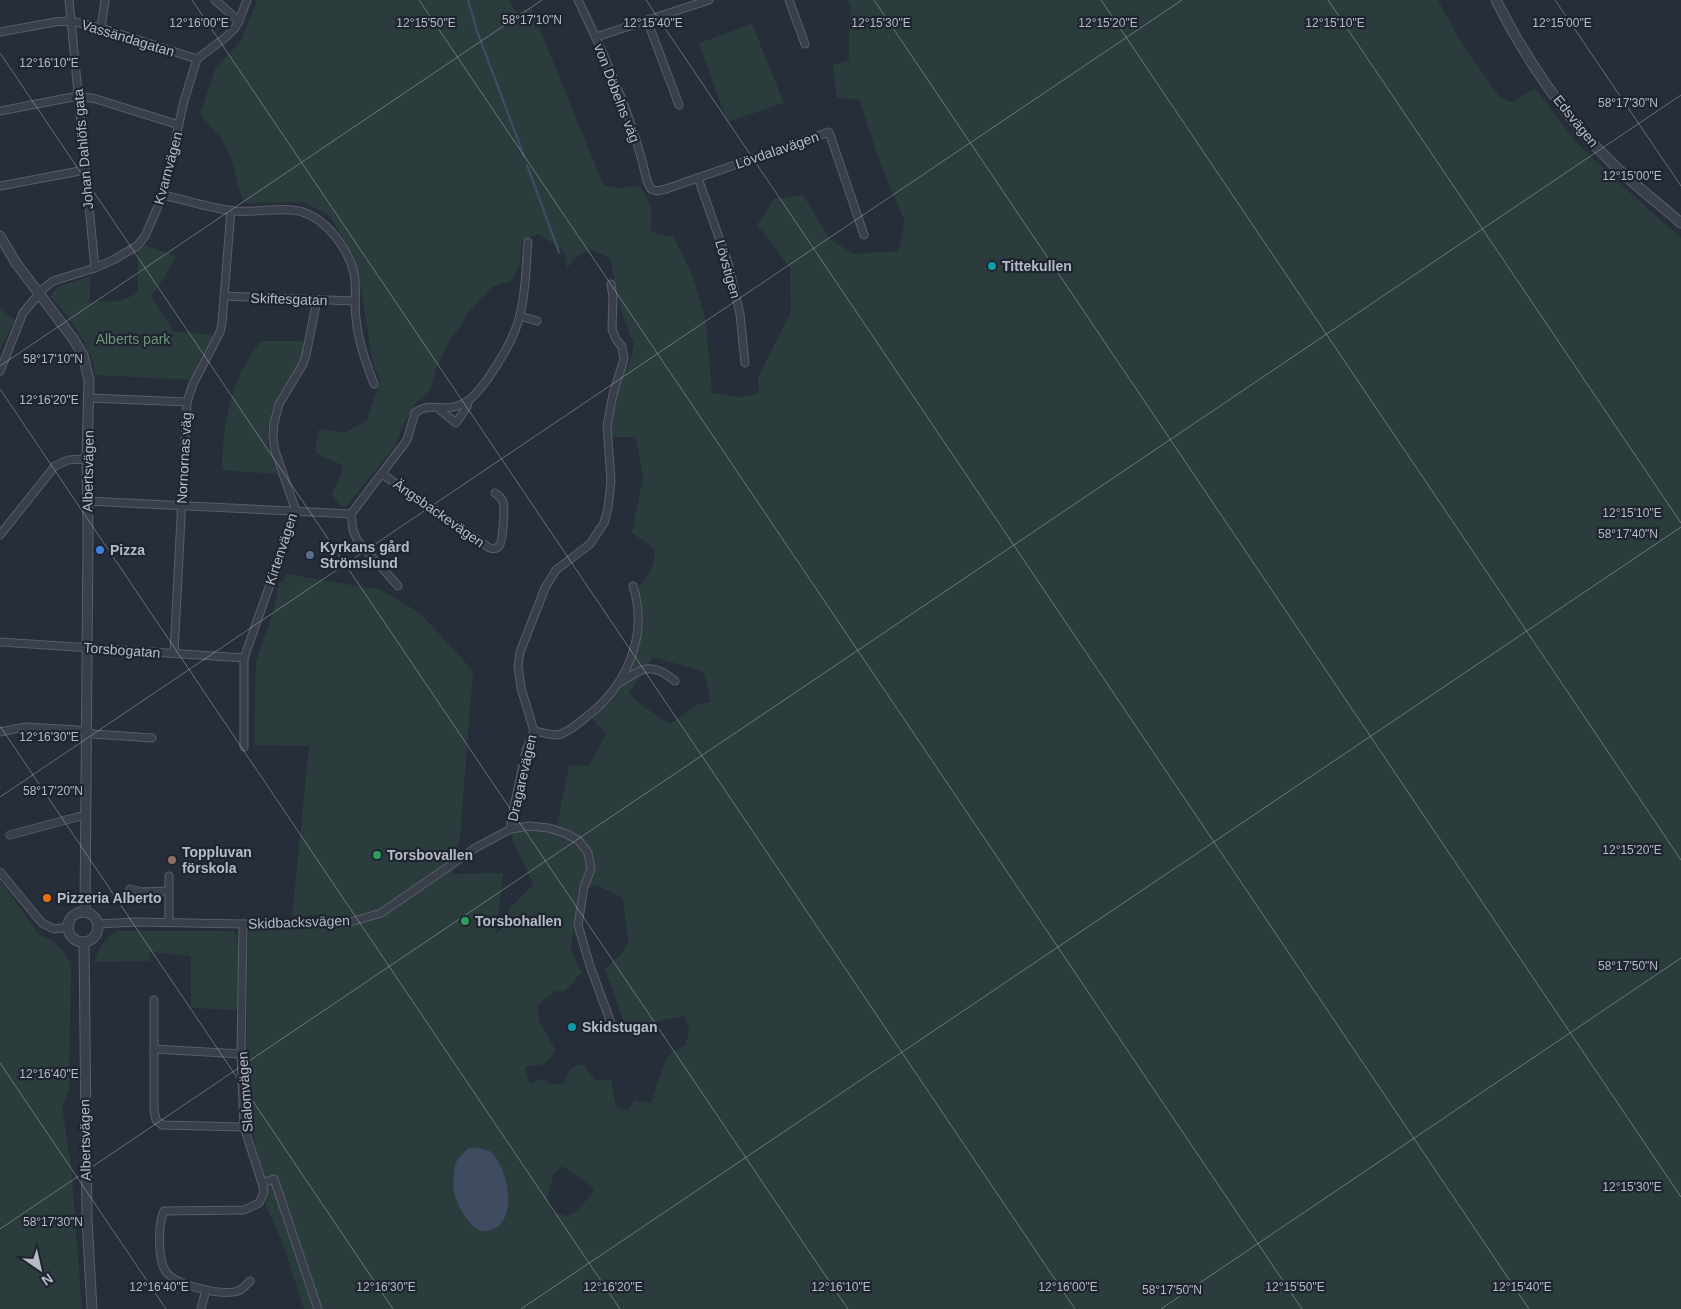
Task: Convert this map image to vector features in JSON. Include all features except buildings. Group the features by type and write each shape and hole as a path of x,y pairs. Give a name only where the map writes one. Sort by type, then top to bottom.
{"street":[{"name":"Johan Dahlöfs gata","path":"69,0 95,268"},
{"path":"101,28 105,0"},
{"path":"215,0 239,21"},
{"path":"197,59 226,37 239,21 247,0"},
{"name":"von Döbelns väg","path":"578,0 596,37 630,122 651,189"},
{"path":"596,37 708,0"},
{"path":"788,0 805,44"},
{"name":"Edsvägen","path":"1496,0 1524,49 1578,127 1611,162 1681,223"},
{"path":"647,20 679,106"},
{"name":"Vassändagatan","path":"0,32 71,21 101,28 197,59"},
{"name":"Kvarnvägen","path":"0,371 23,313 38,293 54,281 95,268 130,250 141,242 153,220 163,195 184,101 197,59"},
{"path":"0,111 78,96 96,99 179,125"},
{"name":"Lövdalavägen","path":"651,189 666,189 829,132 864,235"},
{"path":"0,186 85,170"},
{"name":"Lövstigen","path":"698,178 729,266 740,314 745,363"},
{"path":"163,195 231,210 247,212 294,210 318,218 338,240 354,270 356,327 364,359 374,384"},
{"name":"Nornornas väg","path":"174,653 187,402 193,384 220,332 231,210"},
{"name":"Albertsvägen","path":"0,236 16,263 74,340 83,355 88,373 90,398 86,500 88,536 85,912"},
{"path":"398,586 357,540 353,530 351,514 410,436 415,413 425,406 439,409 451,408 468,402 494,369 508,344 520,316 528,242"},
{"name":"Dragarevägen","path":"511,829 511,821 526,751 534,731 521,688 518,666 520,652 545,588 556,570 582,552 594,539 604,523 608,508 611,481 607,426 613,394 624,359 622,347 612,330 614,297 611,284"},
{"name":"Skiftesgatan","path":"224,296 355,301"},
{"name":"Kirtenvägen","path":"244,747 244,658 296,511 275,450 273,430 280,404 306,355 317,300"},
{"path":"520,316 537,321"},
{"path":"90,398 187,402"},
{"path":"439,409 456,423 468,407 468,402"},
{"path":"0,535 55,466 68,460 87,459"},
{"name":"Ängsbackevägen","path":"382,474 493,549 497,548 501,543 504,510 502,499 495,493"},
{"path":"86,500 351,514"},
{"path":"534,731 557,735 565,732 599,708 618,684 635,644 639,623 638,601 633,586"},
{"name":"Torsbogatan","path":"0,642 244,658"},
{"path":"618,684 641,670 652,668 659,669 675,681"},
{"path":"0,732 25,727 78,730 87,733 152,738"},
{"path":"10,835 86,816"},
{"name":"Skidbacksvägen","path":"98,924 168,922 243,924 347,923 381,913 477,847 511,829 529,826 549,828 567,834 579,841 588,853 591,869 584,887 578,926 590,966 611,1023"},
{"path":"0,872 42,923 54,928 69,927"},
{"path":"168,922 170,876"},
{"path":"130,889 142,892 169,891"},
{"path":"85,912 93,916 98,924 96,935 84,942 78,941 73,937 69,927 69,922 73,916 85,912"},
{"name":"Slalomvägen","path":"243,924 242,1054 244,1127 262,1183"},
{"name":"Albertsvägen","path":"84,942 87,1220 92,1309"},
{"path":"154,1000 154,1110 156,1120 162,1125 244,1127"},
{"path":"154,1048 242,1054"},
{"path":"250,1281 240,1290 230,1292 206,1290 176,1281 166,1273 161,1261 161,1218 164,1211 244,1210 259,1203 264,1192 262,1183 274,1179 318,1309"},
{"path":"201,1309 206,1290"}],"green space":[{"path":"257,0 508,0 517,13 531,8 604,186 619,188 640,186 650,206 650,230 659,235 673,236 692,274 706,321 712,393 741,397 759,393 758,377 791,312 790,268 757,225 774,199 803,195 829,238 853,254 898,251 905,222 877,155 860,100 837,98 833,65 849,60 851,6 847,0 1438,0 1459,39 1500,98 1512,102 1535,88 1574,140 1681,238 1681,1309 304,1309 282,1242 265,1204 268,1190 260,1168 251,1122 246,1079 248,933 252,927 327,928 326,914 292,917 309,746 254,745 256,662 275,606 279,582 283,583 286,574 381,590 420,613 473,671 460,837 452,874 503,873 496,934 503,927 510,908 533,884 512,839 514,824 557,825 569,765 589,766 606,734 590,716 607,703 619,687 640,643 642,616 638,587 651,570 655,549 632,533 643,478 636,437 610,437 609,423 613,396 630,361 634,345 622,314 610,258 592,250 580,254 567,268 564,251 539,234 522,240 520,262 513,280 492,287 472,308 448,344 436,369 431,388 416,403 402,427 395,446 346,507 339,505 332,494 342,472 342,465 317,454 315,450 319,429 345,433 367,420 380,380 373,365 362,294 353,256 330,216 303,202 245,203 240,192 233,164 225,146 200,114 216,67 241,41","holes":["653,657 704,672 711,702 698,704 670,724 641,705 629,693","597,885 623,899 628,941 622,953 605,969 623,1020 633,1025 641,1026 684,1016 689,1028 686,1045 672,1052 664,1064 651,1103 634,1100 629,1109 618,1108 611,1080 595,1080 584,1065 580,1064 570,1069 564,1083 552,1085 544,1079 530,1083 525,1067 545,1064 556,1051 540,1023 537,1005 556,991 565,991 582,972 571,951 578,892","562,1166 591,1186 594,1192 576,1211 567,1216 552,1212 547,1198 554,1174"]},
{"path":"752,24 784,103 727,122 699,43"},
{"name":"Alberts park","path":"144,245 176,256 151,296 173,331 214,335 200,358 191,380 95,375 85,343 64,312 50,296 59,286 91,276 89,302 115,301 127,298 138,291 138,251"},
{"path":"0,308 15,320 0,349"},
{"path":"261,341 306,341 301,358 293,374 279,394 272,411 268,430 268,447 277,474 222,470 224,436 230,402 242,370 250,355"},
{"path":"0,881 39,935 53,941 65,953 71,964 69,1090 62,1108 71,1165 82,1309 0,1309"},
{"path":"120,931 234,931 239,957 238,1010 191,1008 191,956 150,952 149,961 94,962 106,939"}],"water":[{"path":"469,1148 483,1149 491,1152 503,1170 506,1183 508,1208 504,1219 497,1227 487,1231 481,1231 469,1222 454,1192 453,1181 456,1163 460,1156"}],"waterway":[{"path":"468,0 477,31 524,156"},
{"path":"527,165 559,252"}],"place":[{"name":"Tittekullen","path":"992,266"},
{"name":"Pizza","path":"100,550"},
{"name":"Kyrkans gård Strömslund","path":"310,555"},
{"name":"Torsbovallen","path":"377,855"},
{"name":"Toppluvan förskola","path":"172,860"},
{"name":"Pizzeria Alberto","path":"47,898"},
{"name":"Torsbohallen","path":"465,921"},
{"name":"Skidstugan","path":"572,1027"}]}
